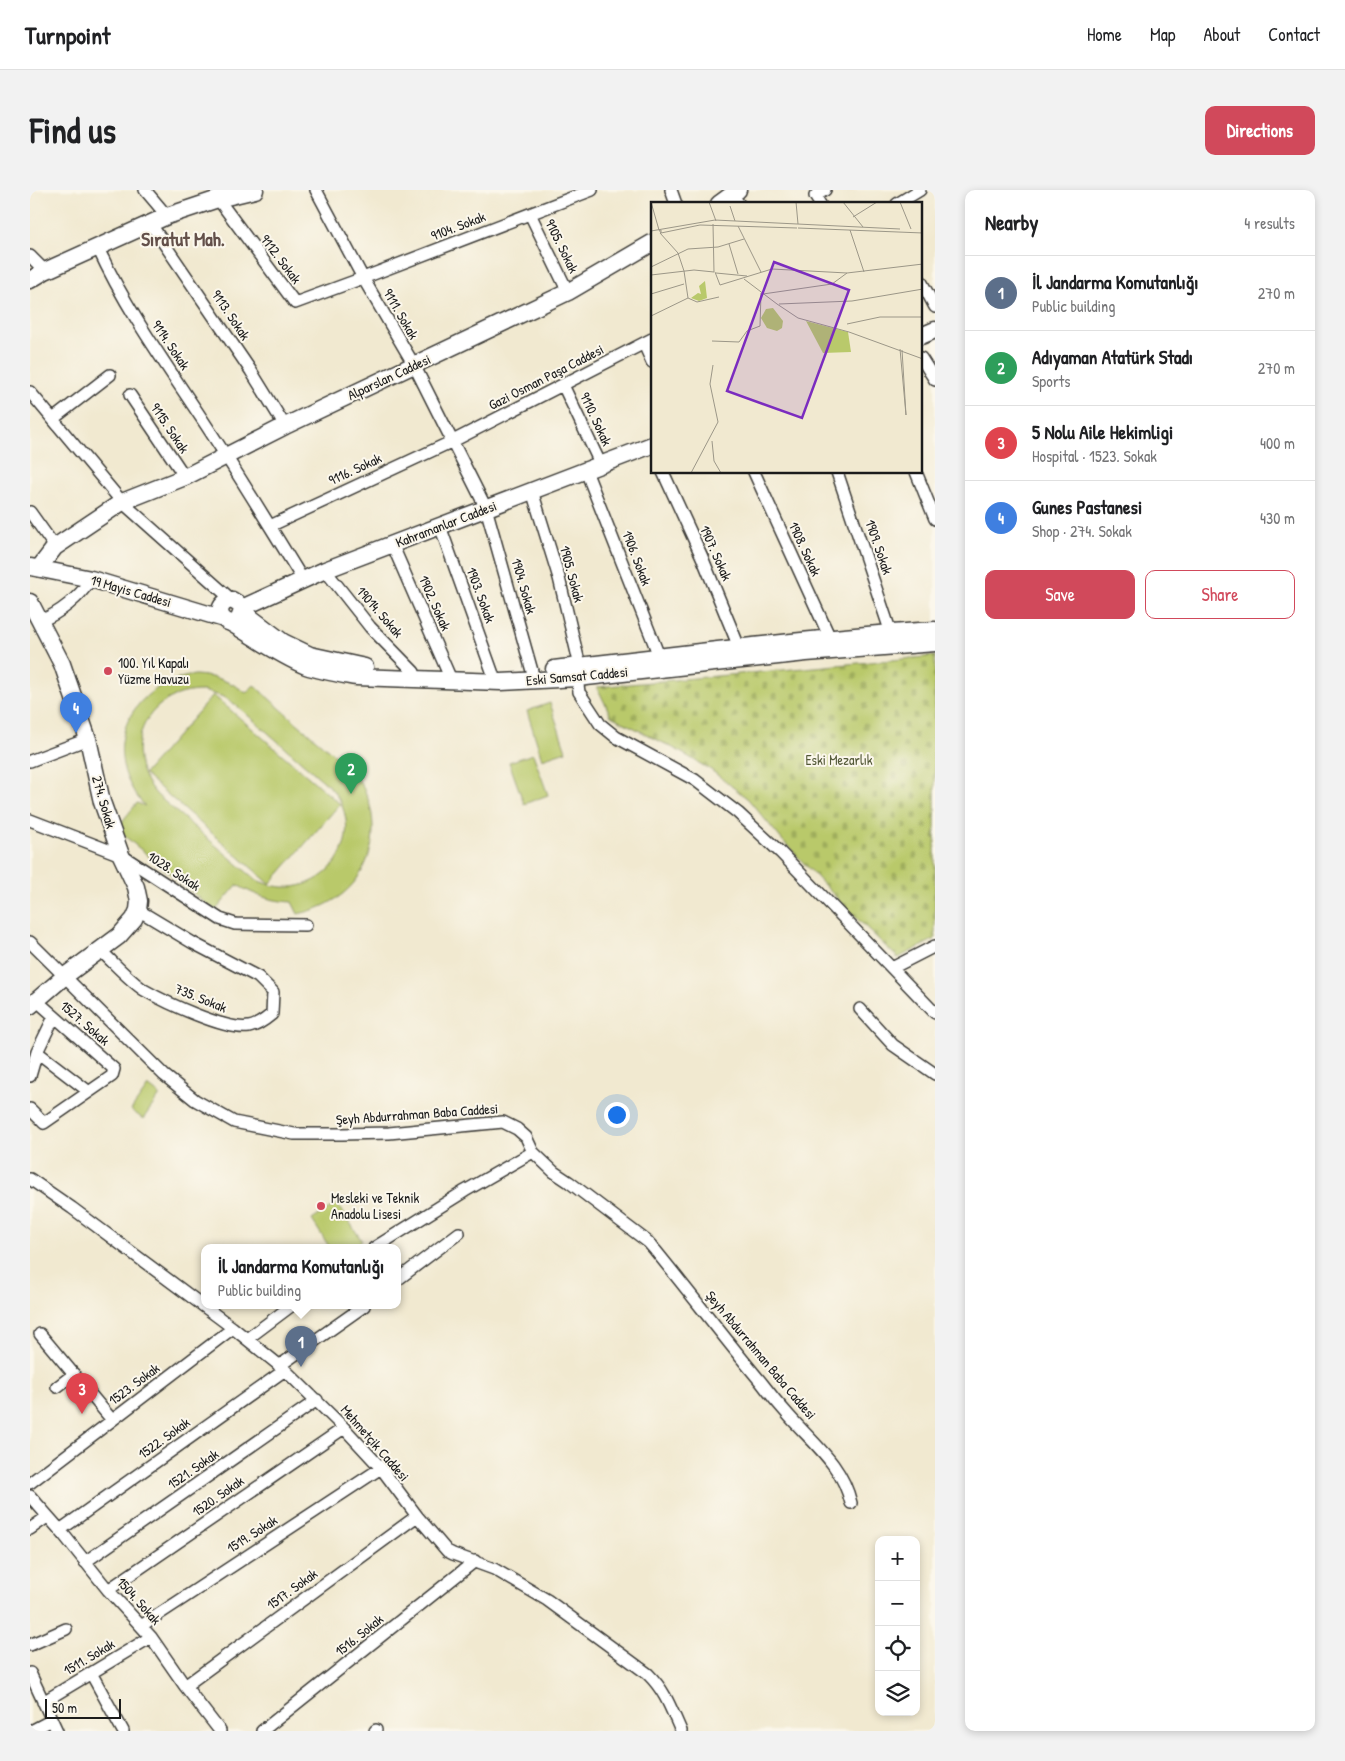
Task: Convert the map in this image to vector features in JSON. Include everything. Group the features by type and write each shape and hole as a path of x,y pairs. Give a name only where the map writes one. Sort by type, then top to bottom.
{"street":[{"path":"145,190 167,216"},
{"path":"30,280 167,216 218,199 255,190"},
{"name":"9111. Sokak","path":"316,190 363,278 414,365 486,508"},
{"name":"9104. Sokak","path":"363,278 592,190"},
{"path":"671,190 675,202"},
{"path":"819,202 816,196 824,190"},
{"path":"900,202 920,190"},
{"name":"9112. Sokak","path":"218,199 295,303 363,278"},
{"name":"9105. Sokak","path":"530,214 568,292"},
{"name":"9113. Sokak","path":"150,223 251,371 285,426"},
{"name":"Alparslan Caddesi","path":"122,502 185,477 285,426 568,292 651,244"},
{"name":"9114. Sokak","path":"98,248 112,280 136,319 226,455 303,580"},
{"path":"30,256 45,272"},
{"path":"922,283 935,307"},
{"path":"922,336 935,330"},
{"path":"648,342 651,357"},
{"name":"Gazi Osman Paşa Caddesi","path":"453,441 648,342"},
{"path":"922,360 935,380"},
{"path":"53,419 110,375"},
{"name":"9110. Sokak","path":"563,385 594,468"},
{"path":"30,392 122,502 234,612"},
{"name":"9115. Sokak","path":"130,396 185,477"},
{"name":"9116. Sokak","path":"270,526 453,441"},
{"name":"Kahramanlar Caddesi","path":"234,612 325,570 532,490 651,447"},
{"name":"1906. Sokak","path":"594,468 659,656"},
{"name":"1907. Sokak","path":"664,474 702,557 739,647"},
{"name":"1908. Sokak","path":"755,474 830,638"},
{"name":"1909. Sokak","path":"838,474 891,633"},
{"path":"917,474 935,519"},
{"name":"1905. Sokak","path":"532,490 559,578 578,672 579,692 600,724 616,737 695,780 738,813 780,852 935,1013"},
{"name":"19 Mayis Caddesi","path":"35,567 56,547 122,502"},
{"name":"1904. Sokak","path":"486,508 532,671"},
{"path":"30,512 56,547"},
{"name":"1903. Sokak","path":"440,526 493,674"},
{"name":"1902. Sokak","path":"392,544 450,675"},
{"name":"19 Mayis Caddesi","path":"35,567 234,612"},
{"name":"19014. Sokak","path":"325,570 370,627 414,672"},
{"path":"40,621 54,615 84,590 91,579"},
{"name":"274. Sokak","path":"30,602 62,664 88,739 102,802 121,855 138,892 138,910"},
{"name":"Eski Samsat Caddesi","path":"234,612 283,642 310,655 357,666 450,675 532,671 578,672 659,656 830,638 935,630"},
{"name":"Eski Samsat Caddesi","path":"234,612 284,655 307,666 356,677 500,682 578,672 935,642"},
{"path":"30,761 88,739"},
{"name":"1028. Sokak","path":"30,820 121,855 220,919 235,924 306,925"},
{"path":"33,1003 65,976 119,936 131,923 138,910"},
{"name":"735. Sokak","path":"101,951 143,989 201,1017 234,1027 250,1027 272,1014 273,992 258,978 193,943 138,910"},
{"name":"Şeyh Abdurrahman Baba Caddesi","path":"30,942 164,1076 195,1100 234,1122 294,1134 389,1133 503,1122 517,1129 526,1137 533,1152 554,1172 648,1242 790,1417 824,1452 838,1471 848,1490 851,1504"},
{"path":"892,968 935,946"},
{"name":"1527. Sokak","path":"33,1003 54,1017 114,1069 112,1076 88,1092"},
{"path":"860,1008 892,1045 935,1074"},
{"path":"30,1076 37,1052 54,1017"},
{"path":"30,1109 44,1123 88,1092 37,1052"},
{"path":"380,1244 465,1191 533,1152"},
{"name":"Mehmetçik Caddesi","path":"30,1180 72,1208 201,1304"},
{"path":"401,1277 459,1233"},
{"name":"Mehmetçik Caddesi","path":"208,1309 282,1368 317,1400 380,1468 447,1551 494,1569 547,1600 648,1674 659,1685 669,1702 681,1731"},
{"path":"247,1340 287,1309"},
{"name":"1522. Sokak","path":"60,1530 360,1309"},
{"name":"1523. Sokak","path":"30,1483 233,1328"},
{"path":"40,1334 112,1420"},
{"path":"57,1387 74,1374"},
{"name":"1521. Sokak","path":"85,1562 317,1400"},
{"name":"1520. Sokak","path":"108,1590 344,1428"},
{"name":"1519. Sokak","path":"141,1626 380,1468"},
{"name":"1504. Sokak","path":"30,1496 108,1590 151,1637 185,1686 220,1731"},
{"name":"1517. Sokak","path":"185,1686 417,1516"},
{"path":"30,1529 47,1517"},
{"name":"1516. Sokak","path":"262,1731 475,1562"},
{"path":"30,1645 66,1629"},
{"name":"1511. Sokak","path":"37,1697 91,1673 151,1637"},
{"path":"30,1673 37,1697 57,1731"},
{"path":"91,1673 123,1731"},
{"path":"31,1731 52,1720"}],"green space":[{"name":"Eski Mezarlık","path":"935,656 935,939 898,958 847,909 783,841 748,799 711,770 611,716 597,687"},
{"path":"195,675 209,677 228,682 246,693 254,685 339,758 354,774 367,795 373,831 369,856 364,867 359,877 345,892 328,904 298,914 292,902 263,897 237,885 215,911 116,829 137,803 145,806 131,786 123,765 122,744 126,724 137,707 152,692 171,681","holes":["203,691 224,697 236,705 329,786 342,806 347,827 343,847 334,864 319,878 300,886 278,887 255,879 158,796 146,779 139,762 139,744 143,727 152,713 165,701 182,694"]},
{"path":"213,695 340,804 270,884 144,774"},
{"path":"550,703 566,751 542,759 527,711"},
{"path":"533,754 548,795 524,804 509,762"},
{"path":"148,1086 160,1095 143,1119 131,1110"},
{"path":"337,1203 362,1241 357,1244 327,1244 312,1220"}],"place":[{"name":"100. Yıl Kapalı Yüzme Havuzu","path":"108,671"},
{"name":"Gunes Pastanesi","path":"76,733"},
{"name":"Adıyaman Atatürk Stadı","path":"351,794"},
{"name":"Mesleki ve Teknik Anadolu Lisesi","path":"321,1206"},
{"name":"İl Jandarma Komutanlığı","path":"301,1367"},
{"name":"5 Nolu Aile Hekimligi","path":"82,1414"}],"district":[{"name":"Sıratut Mah.","path":"183,239"}]}
